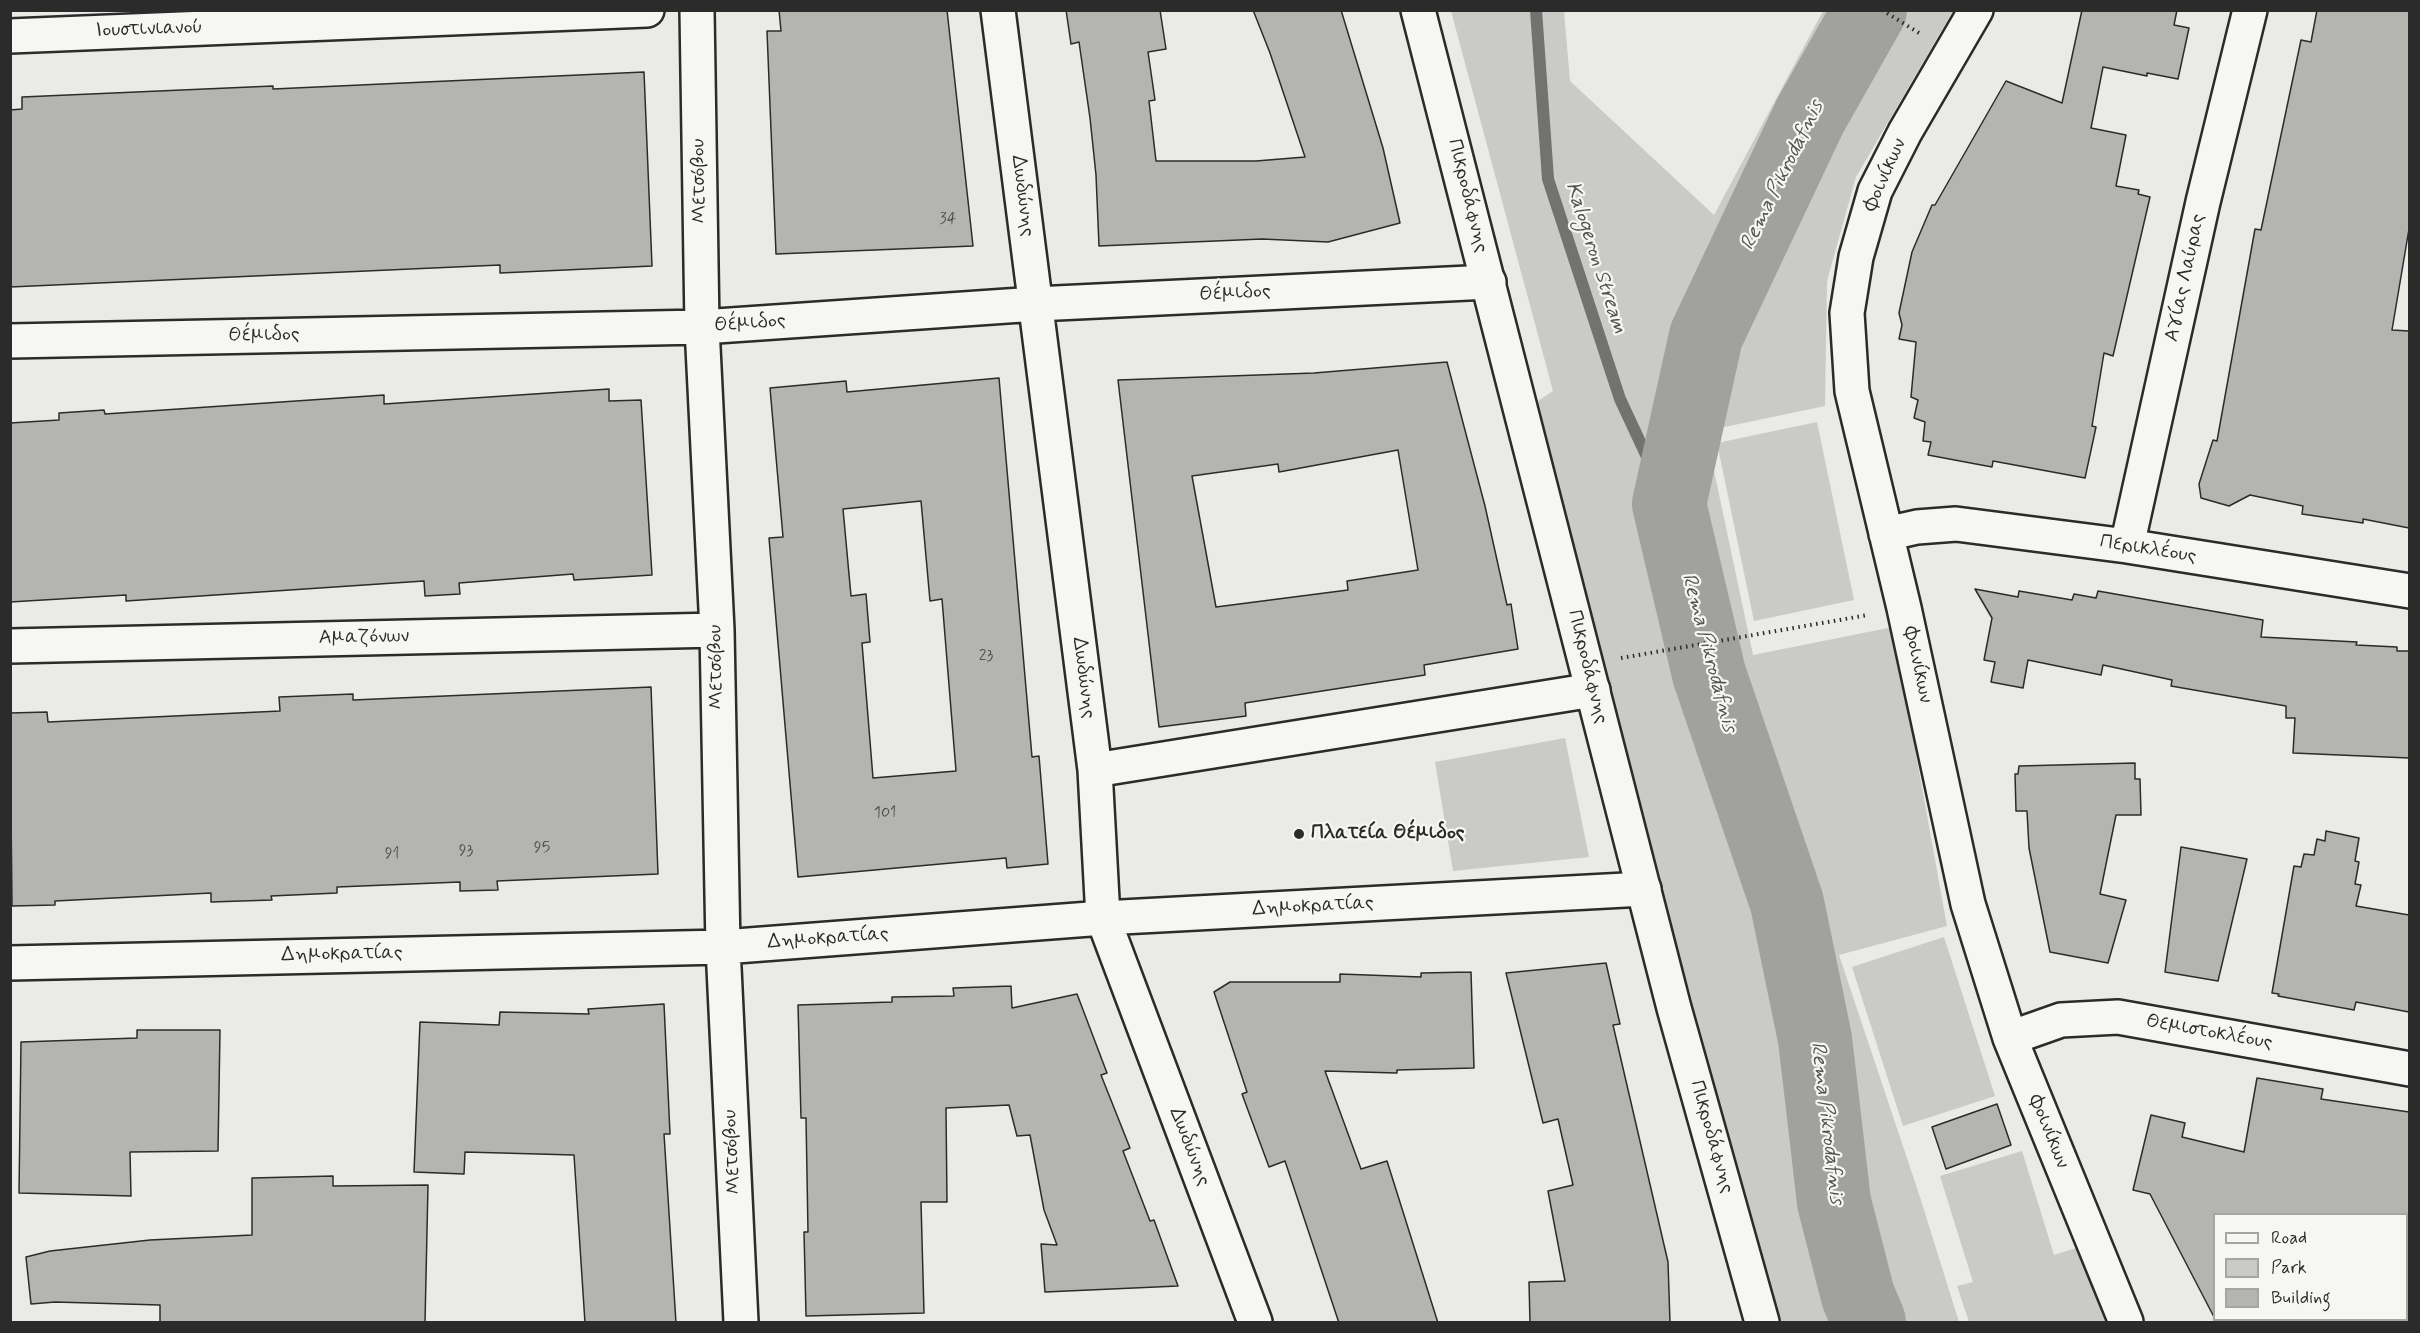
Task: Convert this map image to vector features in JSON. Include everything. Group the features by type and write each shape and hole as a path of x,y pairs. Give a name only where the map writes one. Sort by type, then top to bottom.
{"street":[{"name":"Ιουστινιανού","path":"10,36 647,10"},
{"name":"Μετσόβου","path":"697,10 702,327 717,630 723,946 741,1323"},
{"name":"Δωδώνης","path":"998,10 1095,770 1103,918 1255,1323"},
{"name":"Πικροδάφνης","path":"1418,10 1674,1008 1762,1323"},
{"name":"Φοινίκων","path":"1976,10 1905,132 1875,192 1856,257 1847,313 1852,391 1904,609 1968,904 2010,1038 2126,1323"},
{"name":"Αγίας Λαύρας","path":"2127,546 2203,202 2250,10"},
{"name":"Θέμιδος","path":"10,341 702,327 1036,304 1489,282"},
{"name":"Περικλέους","path":"1886,534 1917,527 1956,524 2127,546 2409,591"},
{"name":"Αμαζόνων","path":"10,646 717,630"},
{"path":"1095,770 1593,690"},
{"name":"Δημοκρατίας","path":"10,963 723,946 1103,918 1644,890"},
{"name":"Θεμιστοκλέους","path":"2010,1038 2061,1020 2118,1017 2409,1070"}],"path":[{"path":"1881,10 1907,26"},
{"path":"1638,655 1904,609"}],"green space":[{"path":"1451,11 1564,11 1570,81 1714,215 1823,11 1953,11 1856,177 1827,281 1825,406 1715,429 1709,447 1753,655 1893,627 1947,926 1839,955 1959,1322 1780,1322 1630,770 1538,401 1553,391"},
{"path":"1817,422 1854,600 1754,621 1717,443"},
{"path":"1565,738 1589,857 1453,871 1435,762"},
{"path":"1944,937 1995,1096 1903,1126 1852,967"},
{"path":"2022,1151 2054,1255 2082,1246 2106,1322 1969,1322 1957,1286 1973,1282 1940,1176"}],"building":[{"path":"779,10 947,10 973,246 776,254 767,31 781,31"},
{"path":"1066,10 1160,10 1166,49 1148,52 1155,100 1149,101 1156,161 1256,161 1305,157 1253,10 1341,10 1383,148 1400,223 1328,242 1262,239 1099,246 1096,175 1090,118 1079,42 1071,44"},
{"path":"2082,10 2177,10 2174,25 2189,28 2178,79 2147,73 2147,76 2103,67 2091,128 2126,135 2116,186 2139,190 2138,194 2150,197 2113,356 2104,353 2092,426 2096,427 2085,478 1993,461 1992,467 1928,455 1931,442 1923,441 1925,422 1914,418 1918,400 1911,397 1916,342 1899,339 1902,325 1899,313 1912,252 1932,205 1935,205 2006,81 2062,103"},
{"path":"2317,10 2409,10 2409,229 2392,330 2409,331 2409,528 2363,519 2363,523 2302,514 2303,506 2250,495 2229,506 2201,498 2199,484 2213,440 2217,441 2255,229 2261,230 2301,40 2311,42"},
{"path":"644,72 652,266 500,273 500,265 10,287 10,110 22,109 22,97 273,86 273,89"},
{"path":"1447,362 1485,506 1507,605 1511,604 1518,649 1424,665 1425,675 1245,703 1246,716 1159,727 1118,380 1314,373","holes":["1398,450 1418,570 1347,581 1348,590 1216,607 1192,476 1278,464 1279,472"]},
{"path":"999,378 1032,757 1039,756 1048,864 1007,868 1006,858 798,877 769,538 783,537 770,388 846,381 847,392","holes":["921,501 930,601 942,599 956,771 873,778 862,643 870,642 866,594 851,596 843,509"]},
{"path":"609,389 609,401 641,400 652,575 574,580 573,574 459,583 460,594 425,596 424,581 126,601 126,595 10,602 10,423 59,420 59,413 104,410 105,414 384,395 384,404"},
{"path":"1975,589 2018,597 2019,591 2072,600 2074,594 2096,598 2098,591 2263,620 2261,637 2357,642 2356,645 2397,647 2397,651 2409,651 2409,758 2293,753 2295,718 2286,718 2286,706 2171,686 2172,680 2103,665 2101,675 2028,660 2023,688 1991,682 1995,662 1984,660 1992,618"},
{"path":"651,687 658,874 497,881 498,890 460,891 460,882 337,887 337,893 271,896 272,900 211,902 211,893 55,901 55,905 12,906 10,713 47,712 48,722 280,711 279,697 353,694 353,700"},
{"path":"2135,763 2135,779 2140,779 2141,815 2116,815 2100,894 2126,900 2108,963 2050,952 2029,848 2027,811 2016,811 2015,774 2018,774 2019,766"},
{"path":"2326,831 2359,838 2355,861 2359,862 2355,884 2361,885 2356,906 2409,915 2409,1012 2356,1002 2354,1010 2272,993 2294,866 2301,867 2304,854 2314,855 2317,839 2325,841"},
{"path":"2181,847 2247,859 2218,981 2165,972"},
{"path":"1606,963 1620,1024 1613,1025 1668,1262 1670,1323 1530,1323 1529,1282 1565,1281 1548,1191 1573,1185 1558,1119 1543,1123 1506,973"},
{"path":"1471,972 1474,1068 1397,1070 1397,1073 1325,1071 1361,1169 1387,1161 1438,1323 1339,1323 1285,1161 1269,1167 1242,1094 1247,1092 1214,992 1230,982 1340,982 1340,974 1421,977 1421,973"},
{"path":"1011,986 1012,1008 1077,994 1107,1073 1101,1075 1130,1148 1123,1151 1150,1221 1154,1220 1178,1286 1045,1292 1041,1244 1057,1245 1044,1210 1030,1135 1017,1136 1009,1105 946,1108 947,1202 921,1202 924,1313 806,1316 804,1232 808,1232 806,1118 801,1118 798,1005 892,1002 892,997 954,996 953,988"},
{"path":"664,1004 670,1134 664,1134 676,1323 585,1323 574,1155 465,1152 464,1174 414,1172 420,1022 499,1025 500,1012 589,1014 588,1009"},
{"path":"137,1030 220,1030 218,1151 130,1152 131,1196 19,1193 21,1042 137,1038"},
{"path":"2257,1078 2323,1089 2321,1099 2409,1112 2409,1215 2408,1213 2213,1213 2213,1315 2150,1194 2133,1190 2151,1115 2185,1123 2182,1137 2244,1152"},
{"path":"1997,1104 2011,1145 1946,1169 1932,1127"},
{"path":"333,1176 333,1186 428,1185 425,1323 160,1323 160,1305 55,1302 31,1304 26,1257 50,1251 150,1240 252,1235 252,1178"}],"waterway":[{"name":"Kalogeron Stream","path":"1536,10 1548,179 1620,399 1669,504"},
{"name":"Rema Pikrodafnis","path":"1869,1322 1858,1296 1834,1202 1815,1039 1787,903 1709,674 1669,504 1706,336 1810,116 1870,10"}],"place":[{"name":"Πλατεία Θέμιδος","path":"1299,834"}]}
